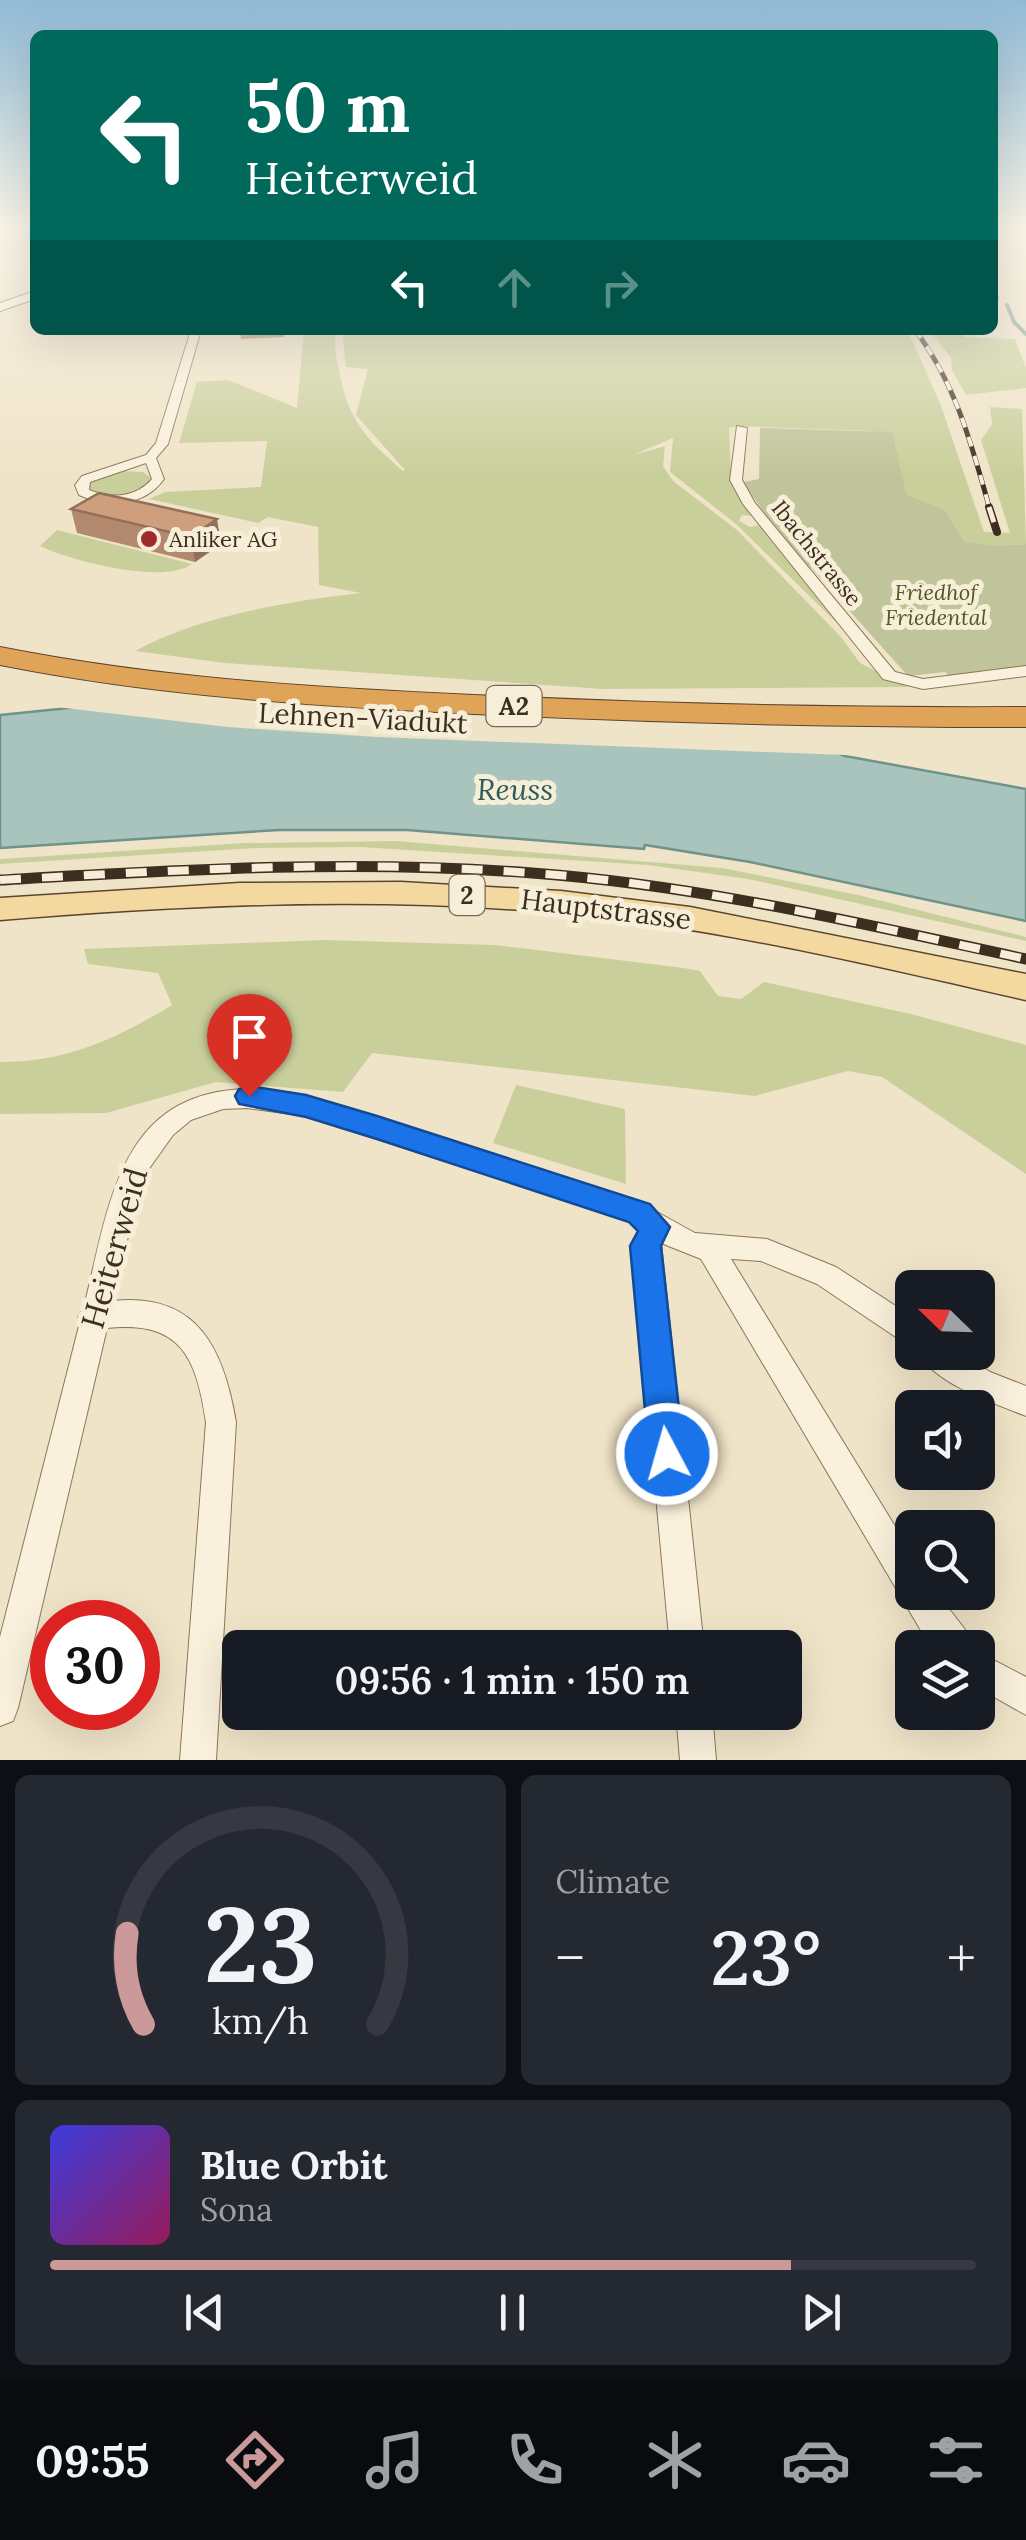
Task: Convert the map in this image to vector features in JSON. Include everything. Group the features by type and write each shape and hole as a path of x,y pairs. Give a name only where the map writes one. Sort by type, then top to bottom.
{"highway":[{"name":"A2","path":"1,671 96,674 279,694 554,708 1026,717"},
{"name":"Lehnen-Viadukt","path":"1,671 170,704 385,720 612,730 1026,737"}],"main road":[{"name":"Hauptstrasse","path":"0,910 245,892 474,895 640,911 762,930 1026,987"}],"street":[{"path":"150,458 158,478 148,491 114,499 82,492 80,485 95,474 150,458 162,444 195,335"},
{"name":"Ibachstrasse","path":"740,428 736,480 749,504 889,676 923,684 1026,671"},
{"name":"Heiterweid","path":"0,1708 92,1317 129,1178 149,1141 179,1114 217,1098 249,1096 306,1106 639,1213 654,1227 710,1249 731,1246 764,1250 844,1282 895,1322"},
{"path":"654,1227 646,1246 685,1630"},
{"path":"710,1249 895,1556"},
{"path":"92,1317 128,1310 161,1315 188,1333 204,1356 217,1388 221,1422 198,1760"},
{"path":"960,1370 980,1383 1026,1401"},
{"path":"995,1679 1026,1697"},
{"path":"696,1730 698,1760"}],"green space":[{"path":"304,335 336,335 337,360 353,415 369,438 403,471 356,415 368,369 346,367 343,335 908,335 940,403 984,532 1010,533 981,440 992,424 990,407 1022,409 1026,544 998,546 964,541 945,510 906,494 869,431 738,426 729,428 731,483 752,516 742,515 739,521 750,527 759,525 844,630 736,524 670,472 673,438 633,455 665,446 663,466 673,481 737,530 841,637 860,663 908,687 603,689 225,663 135,651 215,619 361,593 319,585 318,527 268,517 258,523 149,499 165,492 261,487 267,441 179,443 197,382 228,380 297,408"},
{"path":"933,335 1015,339 1026,368 1026,388 966,395 952,370 951,358"},
{"name":"Friedhof Friedental","path":"760,428 892,432 906,494 945,510 964,541 998,546 1026,544 1026,667 949,676 945,672 908,676 788,547 743,482 759,479"},
{"path":"121,471 143,472 150,477 150,484 119,495 88,488 90,482"},
{"path":"57,530 192,564 161,572 94,564 40,546"},
{"path":"396,841 722,868 858,895 1026,937 1026,941 748,879 648,865 360,847 257,848 0,864 0,859 245,843"},
{"path":"324,940 495,945 684,968 700,971 718,996 741,999 764,982 911,1014 1026,1045 1026,1174 882,1077 848,1071 755,1096 372,1053 343,1092 216,1082 106,1113 0,1114 0,1062 69,1053 131,1028 172,1005 158,973 88,964 84,949"},
{"path":"516,1085 625,1109 626,1184 493,1143"}],"water":[{"name":"Reuss","path":"236,691 771,726 845,756 1026,789 1026,921 750,862 645,845 644,849 407,830 279,830 0,848 0,715"}],"pier":[{"path":"236,686 492,693 772,721 846,751 870,756 377,737 228,727 48,706"}],"building":[{"path":"99,493 217,519 191,537 71,509"}],"waterway":[{"path":"1010,313 1026,334"}],"railway":[{"path":"918,335 952,394 990,510"},
{"path":"989,507 997,532"},
{"path":"0,880 333,866 532,873 719,896 1026,959"}],"place":[{"name":"Anliker AG","path":"149,539"}],"route":[{"path":"249,1096 306,1106 377,1127 639,1213 654,1227 646,1246 667,1454"}]}
